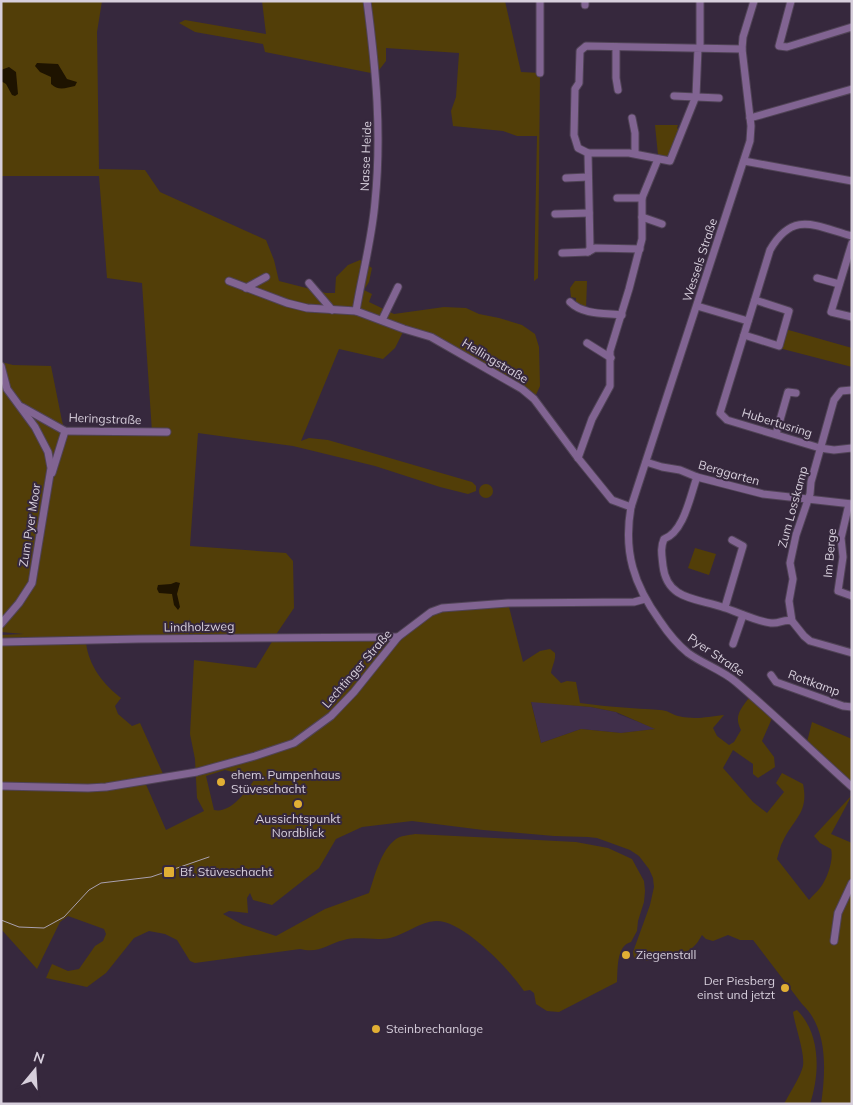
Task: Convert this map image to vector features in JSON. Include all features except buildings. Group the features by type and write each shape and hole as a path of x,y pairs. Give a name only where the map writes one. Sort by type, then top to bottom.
{"street":[{"name":"Nasse Heide","path":"356,311 375,204 378,156 379,112 367,1"},
{"path":"540,1 544,41 540,73"},
{"path":"700,1 699,48 696,96 670,161 635,154 588,154 578,148 574,135 575,89 579,83 580,51 586,46 616,47 699,48 742,49"},
{"name":"Wessels Straße","path":"632,507 744,161 751,133 742,49 743,38 754,1"},
{"path":"792,1 779,46 787,47 852,27"},
{"path":"616,47 618,90"},
{"path":"750,118 852,89"},
{"path":"674,96 719,98"},
{"path":"632,118 635,133 635,154"},
{"path":"588,154 590,248 588,252"},
{"path":"578,458 592,419 610,386 610,351 622,315 642,239 642,198 660,159"},
{"path":"744,161 852,181"},
{"path":"566,178 588,177"},
{"path":"617,198 642,198"},
{"path":"555,214 589,212"},
{"path":"642,217 662,224"},
{"name":"Hubertusring","path":"852,236 799,224 791,226 780,235 770,250 720,413 726,420 820,448 834,450 852,448"},
{"path":"852,243 831,312 852,318"},
{"path":"562,253 588,252 595,248 640,249"},
{"path":"246,288 266,277"},
{"path":"817,278 839,284"},
{"name":"Hellingstraße","path":"229,281 307,308 356,311 444,344 522,389 534,399 612,500 632,507"},
{"path":"309,283 332,310"},
{"path":"382,320 398,287"},
{"path":"744,335 779,346 789,311 755,300"},
{"path":"570,302 575,307 586,311 622,315"},
{"path":"697,306 748,322"},
{"path":"587,343 611,358"},
{"name":"Zum Pyer Moor","path":"1,366 7,389 35,428 48,452 51,468 32,582 19,603 1,624"},
{"name":"Zum Losskamp","path":"792,620 789,601 793,579 790,563 796,535 808,498 834,400 841,391 852,390"},
{"path":"776,434 788,392 796,393"},
{"name":"Heringstraße","path":"19,406 65,431 166,432"},
{"name":"Zum Pyer Moor","path":"49,480 65,431"},
{"name":"Berggarten","path":"646,462 763,494 850,504"},
{"path":"696,477 681,525 673,535 664,539 661,546 664,573 669,586 676,592 689,598 773,624 785,619 792,620 810,641 852,653"},
{"name":"Im Berge","path":"850,504 841,538 842,557 838,591 852,596"},
{"name":"Pyer Straße","path":"632,507 628,537 630,562 645,599 669,633 689,654 736,682 852,787"},
{"path":"725,608 743,546 732,540"},
{"name":"Lechtinger Straße","path":"1,786 106,787 197,772 294,743 332,716 398,637 431,612 447,607 508,603 634,602 645,599"},
{"path":"733,644 743,615"},
{"name":"Lindholzweg","path":"1,642 398,637"},
{"name":"Rottkamp","path":"771,676 776,682 843,706 852,707"},
{"path":"834,941 838,913 852,883"}],"shaded area":[{"path":"1,1 102,1 97,32 99,169 145,170 160,192 266,240 274,260 279,281 326,293 335,293 336,277 348,265 360,260 372,268 369,282 364,290 372,294 369,302 394,314 444,307 466,308 479,314 522,325 535,334 539,347 540,386 534,399 444,344 404,330 395,348 383,359 339,349 301,441 309,438 328,440 472,482 476,486 476,491 468,494 375,466 293,446 198,433 190,546 286,553 293,561 294,608 275,636 190,637 189,617 189,637 1,638 1,635 24,634 1,632 1,362 13,365 51,366 65,431 152,432 142,283 107,278 99,176 1,176"},
{"path":"262,1 505,1 521,72 540,73 538,278 534,281 537,136 517,136 503,131 453,126 451,111 456,97 459,53 386,48 386,61 376,74 265,52 263,44 195,32 179,23 185,20 266,34"},
{"path":"37,63 58,64 67,79 77,82 75,86 56,88 51,84 51,77 40,72 35,66"},
{"path":"9,67 16,72 18,94 15,96 12,95 6,84 1,81 1,70"},
{"path":"655,125 678,125 677,128 679,130 671,153 666,157 658,155"},
{"path":"575,281 587,281 586,309 576,305 576,298 571,297 570,288"},
{"path":"785,329 852,348 852,367 779,348"},
{"path":"486,484 491,486 493,491 491,496 486,498 481,496 479,491 481,486"},
{"path":"695,548 716,554 709,575 688,568"},
{"path":"180,583 177,594 180,607 178,610 174,605 172,594 159,593 157,589 158,585"},
{"path":"508,603 523,662 540,651 550,649 555,653 551,673 561,683 567,681 576,682 580,703 662,710 690,718 724,715 713,728 717,736 729,745 734,742 741,730 738,716 751,695 773,716 762,741 774,757 775,767 758,778 753,774 753,764 733,750 723,768 753,802 767,813 784,792 776,783 782,773 803,784 804,802 802,809 782,843 777,859 809,900 825,880 832,858 831,849 820,843 814,836 852,795 831,834 852,843 852,1104 821,1104 824,1064 821,1037 817,1025 753,940 740,940 728,935 713,941 706,939 702,935 694,946 680,954 664,959 647,961 634,958 633,952 650,905 654,887 653,878 639,856 630,850 597,838 483,830 412,821 362,827 336,839 319,868 272,905 253,900 250,893 247,898 248,913 229,911 223,914 243,925 276,936 325,909 369,893 386,850 396,839 407,835 576,842 608,848 632,859 644,881 644,902 637,931 631,942 626,944 620,953 617,982 559,1012 547,1011 536,1004 534,993 530,990 524,991 497,959 472,937 447,923 436,921 390,938 349,939 312,950 300,949 195,963 190,961 177,940 165,934 149,931 134,938 106,973 87,987 46,978 52,964 68,971 79,969 95,946 103,941 106,934 104,929 68,916 60,922 37,969 1,929 1,644 86,643 90,659 98,674 108,687 121,698 115,706 118,714 132,726 140,723 164,776 144,780 166,830 204,811 197,798 195,759 190,734 194,660 256,668 273,640 398,637 431,612","holes":["531,702 591,707 616,712 655,729 621,733 581,729 541,743","225,770 253,777 254,780 242,796 232,805 226,809 214,810 206,776"]},
{"path":"531,701 591,707 616,712 657,729 621,733 581,729 541,743"},
{"path":"812,722 852,739 852,787 806,746"},
{"path":"797,1010 811,1031 814,1042 817,1067 816,1080 810,1104 784,1104 803,1066 803,1054 793,1012"}],"railway":[{"path":"1,920 19,927 44,928 64,917 89,890 101,883 151,877 209,857"}],"place":[{"name":"ehem. Pumpenhaus Stüveschacht","path":"221,782"},
{"name":"Aussichtspunkt Nordblick","path":"298,804"},
{"name":"Bf. Stüveschacht","path":"169,872"},
{"name":"Ziegenstall","path":"626,955"},
{"name":"Der Piesberg einst und jetzt","path":"785,988"},
{"name":"Steinbrechanlage","path":"376,1029"}]}
